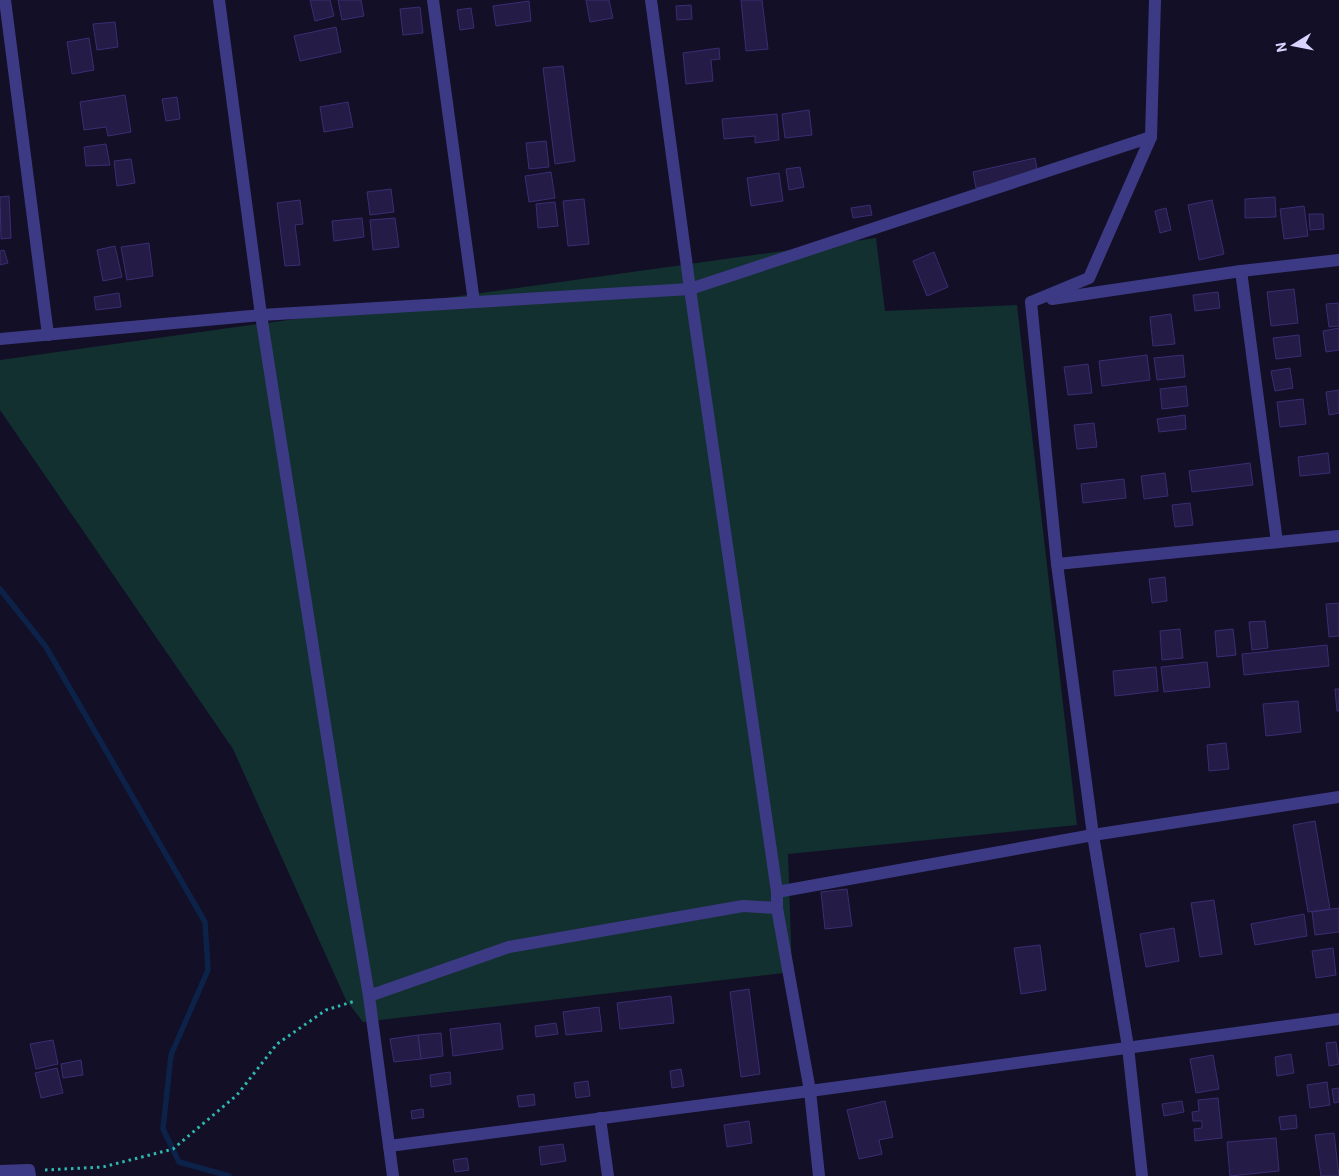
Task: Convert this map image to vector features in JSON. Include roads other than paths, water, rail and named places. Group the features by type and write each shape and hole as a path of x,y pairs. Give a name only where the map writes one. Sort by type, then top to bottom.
{"street":[{"path":"5,0 48,335"},
{"path":"219,0 261,315 369,996 393,1176"},
{"path":"433,0 474,302"},
{"path":"651,0 777,908 810,1091 819,1176"},
{"path":"1031,302 1089,278 1152,137 1156,0"},
{"path":"0,339 261,315 690,289 1152,137"},
{"path":"1031,302 1241,271 1339,260"},
{"path":"1241,271 1277,542"},
{"path":"1031,302 1057,564 1093,835 1128,1047 1142,1176"},
{"path":"1057,564 1339,536"},
{"path":"776,892 1093,835 1339,797"},
{"path":"369,996 509,947 743,906 777,908"},
{"path":"389,1146 1339,1019"},
{"path":"600,1118 608,1176"},
{"path":"0,1172 30,1173"}],"waterway":[{"path":"0,589 46,647 205,922 208,970 171,1055 163,1129 179,1162 229,1176"}]}
